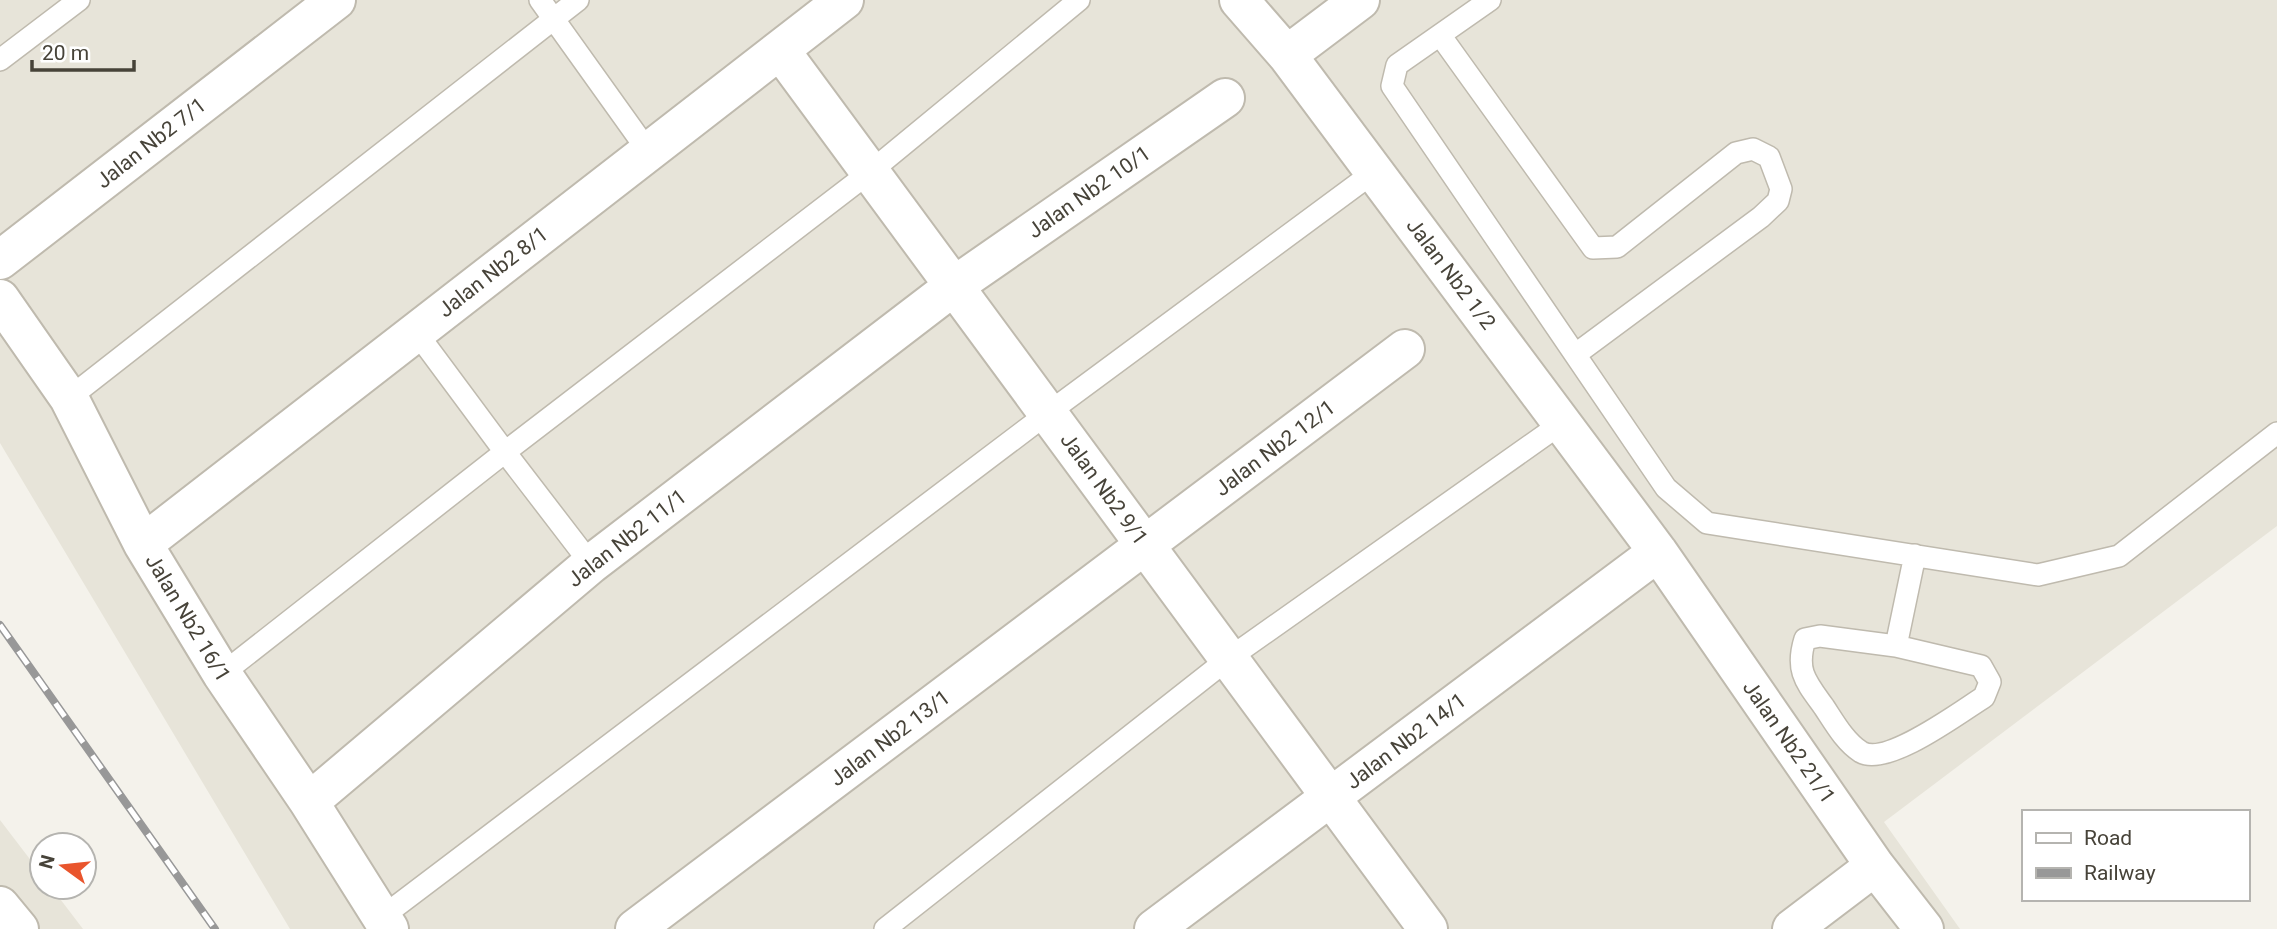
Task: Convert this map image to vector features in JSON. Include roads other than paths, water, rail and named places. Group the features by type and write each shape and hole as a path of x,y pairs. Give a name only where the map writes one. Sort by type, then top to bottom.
{"street":[{"name":"Jalan Nb2 7/1","path":"0,260 336,0"},
{"name":"Jalan Nb2 8/1","path":"143,544 844,0"},
{"name":"Jalan Nb2 1/2","path":"1239,0 1287,55 1658,552"},
{"path":"1287,55 1360,0"},
{"name":"Jalan Nb2 9/1","path":"780,50 1331,798 1417,925"},
{"name":"Jalan Nb2 10/1","path":"954,286 1224,98"},
{"name":"Jalan Nb2 11/1","path":"309,802 591,564 954,286"},
{"name":"Jalan Nb2 16/1","path":"0,299 69,398 143,544 222,674 309,802 386,923"},
{"name":"Jalan Nb2 12/1","path":"1145,546 1405,349"},
{"name":"Jalan Nb2 13/1","path":"635,929 1145,546"},
{"name":"Jalan Nb2 14/1","path":"1154,929 1658,552"},
{"name":"Jalan Nb2 21/1","path":"1658,552 1875,866 1924,929"},
{"path":"1792,929 1875,866"},
{"path":"0,906 19,929"}],"lane":[{"path":"0,60 79,0"},
{"path":"540,0 648,152"},
{"path":"69,398 578,0"},
{"path":"222,674 870,172 1079,0"},
{"path":"1490,0 1398,65 1392,86 1667,488 1707,523 2038,575 2119,556 2277,433"},
{"path":"1440,35 1593,248 1617,247 1736,153 1753,149 1769,157 1781,189 1778,201 1761,217 1576,354"},
{"path":"386,923 1048,413 1374,172"},
{"path":"416,332 591,564"},
{"path":"885,929 1228,659 1562,423"},
{"path":"1896,646 1915,555"},
{"path":"1820,636 1896,646 1981,666 1990,682 1984,697 1903,747 1884,755 1864,754 1849,743 1803,678 1800,655 1805,639 1820,636"}],"railway":[{"path":"0,625 215,929"}]}
